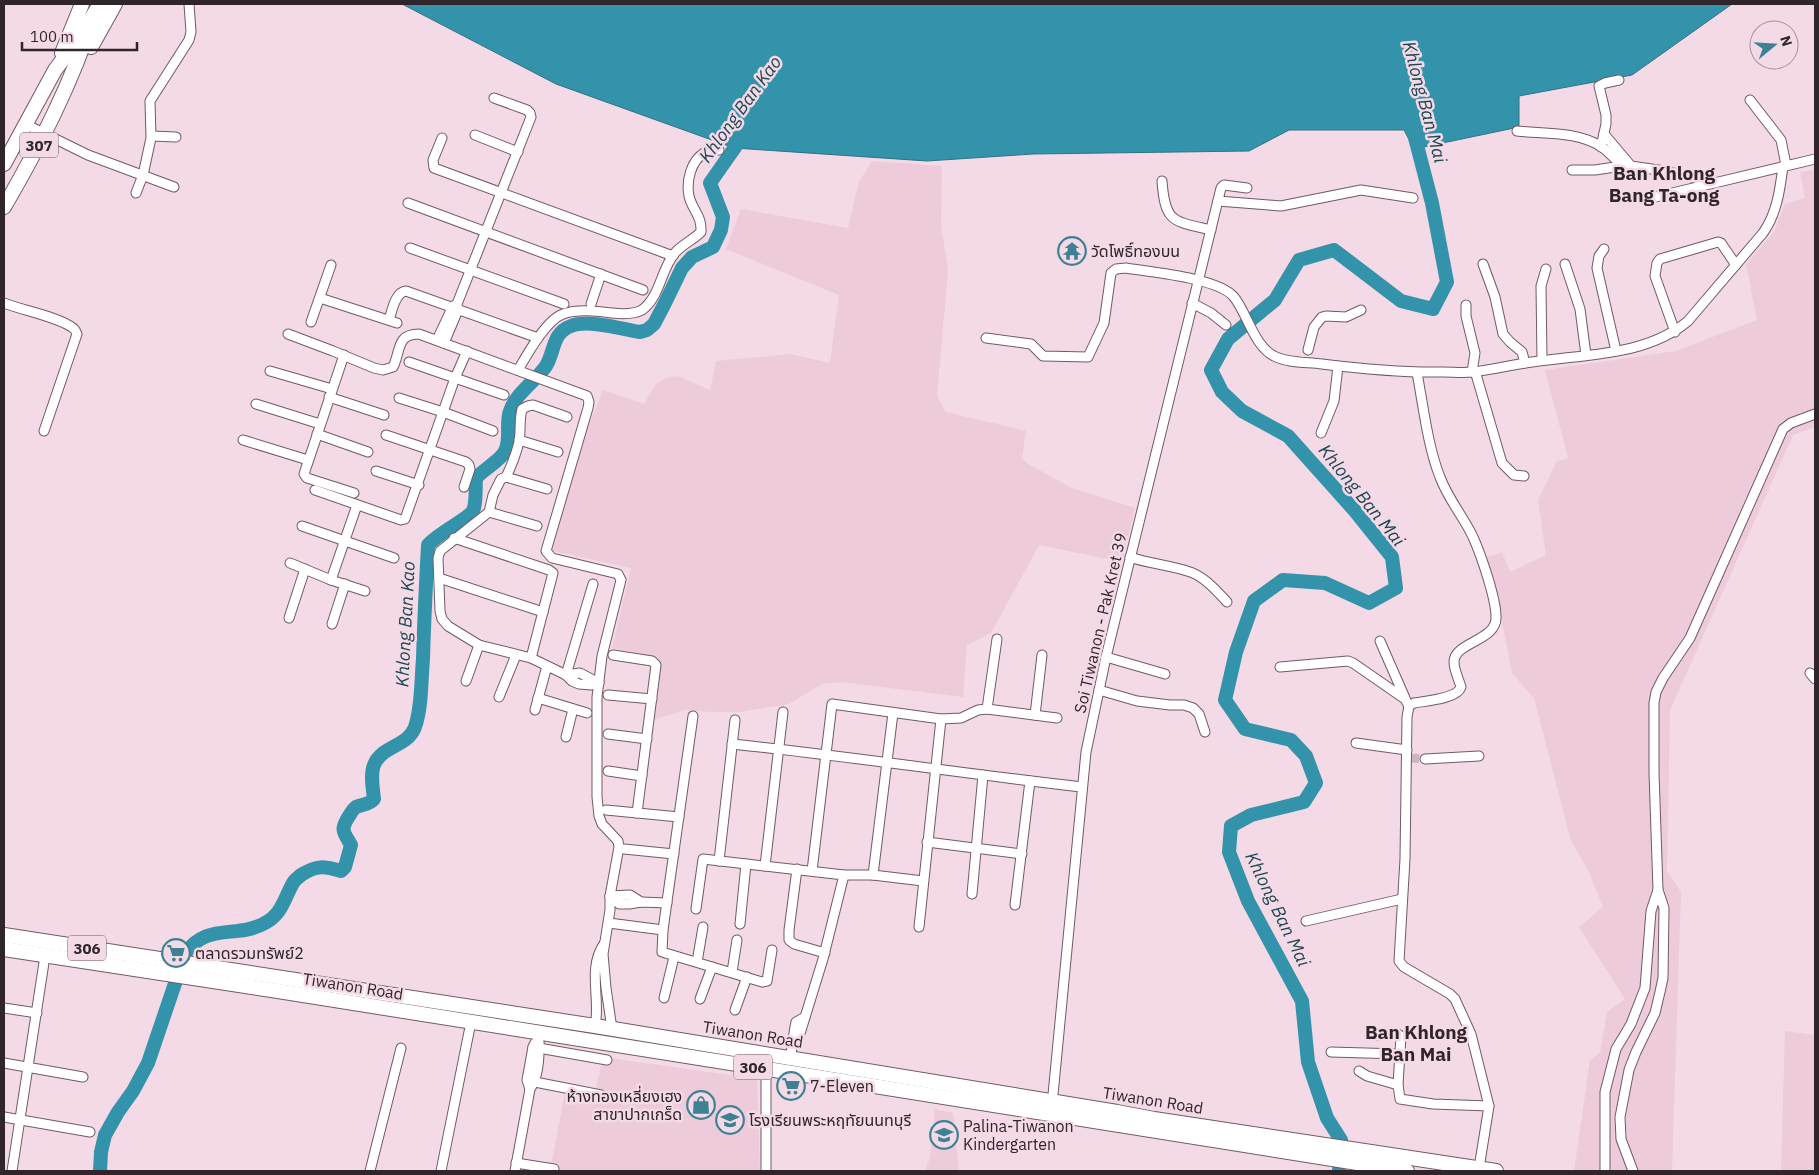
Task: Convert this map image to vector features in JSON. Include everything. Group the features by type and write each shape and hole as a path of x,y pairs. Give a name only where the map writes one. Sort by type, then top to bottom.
{"main road":[{"path":"56,70 82,4"},
{"path":"70,80 115,4"},
{"name":"307","path":"4,164 56,70 97,9"},
{"name":"307","path":"4,207 44,135 70,80 97,9"},
{"name":"Tiwanon Road","path":"4,935 170,961 193,971 471,1022 537,1042 766,1069 1051,1108 1154,1119 1359,1157 1496,1171"},
{"name":"Tiwanon Road","path":"4,949 166,974 193,971 432,1001 790,1058 1051,1108"},
{"path":"430,1016 432,1001"},
{"name":"Tiwanon Road","path":"1359,1157 1407,1171"}],"street":[{"path":"136,194 143,175 152,136 150,101 189,40 191,32 189,4"},
{"path":"1601,147 1606,115 1600,86 1619,80"},
{"path":"441,342 487,231 531,116 530,113 494,98"},
{"path":"986,338 1031,344 1043,356 1086,358 1090,355 1104,323 1111,273 1116,269 1126,268 1197,280 1233,295 1259,342 1273,356 1307,356 1338,366 1417,373 1473,372 1542,360 1616,351 1648,344 1675,332 1688,321 1771,222 1779,198 1785,166 1780,140 1750,100"},
{"path":"25,124 88,155 174,188"},
{"path":"1517,132 1565,135 1590,141 1626,166"},
{"path":"1604,134 1626,166"},
{"path":"475,135 518,152"},
{"path":"152,136 176,137"},
{"path":"442,138 433,160 434,168 502,192 624,240 673,256"},
{"path":"520,371 538,338 561,315 592,311 620,314 634,313 640,310 654,295 674,253 701,232 702,222 689,197 688,180 696,160 704,153 720,150"},
{"path":"1647,198 1815,159"},
{"path":"1572,170 1595,170 1626,166 1665,171 1716,182"},
{"path":"1162,181 1164,203 1170,215 1181,223 1211,230"},
{"name":"Soi Tiwanon - Pak Kret 39","path":"1051,1108 1086,752 1106,657 1197,280 1222,185 1247,188"},
{"path":"1218,201 1282,206 1361,190 1413,198"},
{"path":"408,203 643,290"},
{"path":"1675,332 1655,276 1657,263 1660,259 1718,242 1721,243 1736,265"},
{"path":"410,248 564,304"},
{"path":"1604,249 1599,256 1597,268 1616,351"},
{"path":"1483,264 1495,297 1503,334 1522,352 1525,363"},
{"path":"1565,264 1580,309 1586,355"},
{"path":"311,322 331,265"},
{"path":"1542,360 1541,286 1546,269"},
{"path":"591,304 601,274"},
{"path":"320,298 393,322 398,295 406,291 456,307 538,338"},
{"path":"4,303 54,319 73,328 77,334 44,431"},
{"path":"1192,303 1211,313 1226,325"},
{"path":"1466,305 1466,316 1475,353 1473,372 1502,463 1514,475 1524,476"},
{"path":"1307,356 1314,328 1322,318 1326,316 1346,317 1361,310"},
{"path":"288,334 374,368 389,369 393,367 403,338 409,334 419,334 587,396 589,402 546,551 552,558 618,574 622,580 602,656 597,706 599,816 602,824 618,841 619,847 610,896 606,942 603,954 612,1030"},
{"path":"315,490 401,520 405,519 455,378 467,351"},
{"path":"344,355 304,474 307,478 354,493"},
{"path":"409,362 504,395"},
{"path":"1323,429 1334,401 1338,366"},
{"path":"270,371 384,415"},
{"path":"1280,667 1353,662 1407,702 1414,703 1458,694 1461,688 1454,664 1456,655 1488,634 1494,627 1497,618 1490,583 1473,537 1448,497 1438,474 1428,434 1417,373"},
{"path":"399,398 493,431"},
{"path":"256,404 320,424"},
{"path":"567,417 533,406 522,409 515,458 506,477 501,479 493,495 489,512 440,550 438,558 440,611 442,619 448,626 480,645 531,658 566,675 580,674 599,683"},
{"path":"1633,1171 1621,1139 1619,1126 1629,1070 1655,1012 1662,978 1664,908 1658,890 1654,773 1654,703 1656,692 1663,678 1690,638 1783,429 1791,423 1815,414"},
{"path":"317,434 368,452"},
{"path":"386,434 466,462 470,469 464,487"},
{"path":"243,440 308,460"},
{"path":"519,440 558,452"},
{"path":"376,471 419,484"},
{"path":"506,477 546,489"},
{"path":"331,580 357,505"},
{"path":"489,512 537,526"},
{"path":"302,526 394,558"},
{"path":"454,538 553,573 531,658"},
{"path":"1130,557 1147,563 1189,571 1215,589 1227,602"},
{"path":"290,563 331,580 365,591"},
{"path":"289,618 305,569"},
{"path":"439,578 543,612"},
{"path":"332,624 345,584"},
{"path":"566,675 592,584"},
{"path":"987,709 997,639"},
{"path":"1380,640 1407,702 1408,755 1405,859 1399,961 1404,967 1440,987 1455,999 1470,1034 1489,1106 1478,1168"},
{"path":"466,681 480,645"},
{"path":"499,697 516,655"},
{"path":"613,655 652,661 656,665 638,813"},
{"path":"1035,716 1042,655"},
{"path":"1106,657 1165,674"},
{"path":"535,710 547,666"},
{"path":"1099,690 1137,701 1184,705 1193,708 1199,714 1205,732"},
{"path":"608,695 652,699"},
{"path":"538,698 587,713"},
{"path":"812,871 832,704 941,719 961,718 978,710 987,709 1057,718"},
{"path":"566,737 574,709"},
{"path":"765,866 783,712"},
{"path":"873,875 893,713"},
{"path":"693,716 663,930 662,952 762,982 767,981 772,950"},
{"path":"919,927 941,719"},
{"path":"719,861 735,720"},
{"path":"608,734 647,738"},
{"path":"1356,743 1408,755"},
{"path":"732,744 1082,787"},
{"path":"1424,759 1479,756"},
{"path":"608,771 642,776"},
{"path":"972,894 983,775"},
{"path":"1015,905 1030,781"},
{"path":"606,810 679,817"},
{"path":"928,842 1022,854"},
{"path":"624,849 674,854"},
{"path":"696,909 701,861 705,859 844,875 873,875 923,881"},
{"path":"740,924 746,864"},
{"path":"797,869 789,940 794,944 825,953"},
{"path":"790,1058 793,1044 798,1040 825,953 844,875"},
{"path":"1605,1171 1605,1092 1610,1066 1616,1049 1631,1024 1645,988 1651,910 1658,890"},
{"path":"610,896 620,904 667,902"},
{"path":"1306,921 1402,900"},
{"path":"608,923 663,930"},
{"path":"697,962 703,927"},
{"path":"732,972 737,940"},
{"path":"595,1026 598,1015 595,970 597,953 606,942"},
{"path":"12,1171 45,956"},
{"path":"664,998 674,957"},
{"path":"700,999 712,967"},
{"path":"735,1010 747,977"},
{"path":"4,1008 37,1013"},
{"path":"440,1171 471,1022"},
{"path":"1378,1035 1399,1034 1402,1040 1398,1085 1400,1100 1433,1104 1489,1106"},
{"path":"554,1169 516,1167 532,1086 537,1042 607,1060"},
{"path":"370,1171 401,1048"},
{"path":"1330,1052 1400,1054"},
{"path":"4,1064 83,1077"},
{"path":"766,1069 766,1171"},
{"path":"1359,1071 1367,1076 1398,1085"},
{"path":"532,1086 601,1095"},
{"path":"4,1117 90,1132"},
{"path":"1605,1124 1619,1126"}],"shaded area":[{"path":"872,161 942,166 941,225 948,270 937,396 946,412 1026,431 1022,458 1028,464 1072,488 1135,508 1122,562 1039,545 991,633 967,645 963,697 841,682 822,684 789,704 740,712 685,710 652,720 658,657 612,648 631,568 548,550 580,447 603,390 644,404 656,384 666,378 678,376 710,390 716,361 791,354 830,363 839,295 726,249 741,209 848,228 859,182"},
{"path":"1815,170 1815,427 1793,435 1670,710 1667,871 1681,892 1672,1171 1574,1171 1590,1060 1600,1053 1607,1012 1625,999 1579,927 1603,907 1588,870 1571,841 1534,698 1512,673 1494,580 1485,558 1502,552 1510,572 1546,555 1538,500 1557,461 1568,458 1545,370 1676,351 1757,320 1746,264 1774,232 1785,204 1805,198 1800,172"},
{"path":"1785,1031 1815,1035 1815,1171 1781,1171"},
{"path":"603,1057 757,1079 760,1171 550,1171 565,1092 594,1098"},
{"name":"Palina-Tiwanon Kindergarten","path":"935,1109 953,1113 959,1171 925,1171 930,1158"}],"water":[{"path":"402,4 1732,4 1632,75 1519,96 1519,127 1414,149 1404,130 1289,130 1249,151 1033,154 927,161 734,148 556,84"}],"waterway":[{"name":"Khlong Ban Mai","path":"1339,1171 1341,1140 1327,1118 1308,1062 1302,1001 1248,901 1229,852 1231,826 1251,815 1304,802 1316,783 1306,756 1291,740 1245,729 1225,700 1236,652 1254,601 1283,580 1325,583 1369,603 1396,588 1392,557 1355,511 1288,436 1242,411 1222,392 1211,370 1228,339 1275,300 1299,260 1334,250 1401,301 1433,309 1447,282 1432,203 1413,130"},
{"name":"Khlong Ban Kao","path":"100,1171 101,1152 105,1135 148,1063 185,954 193,944 212,934 254,928 265,923 279,911 294,882 301,875 321,867 341,871 345,867 351,845 346,837 344,824 355,808 374,799 372,778 374,765 378,758 407,739 415,727 420,702 428,545 473,511 476,478 504,453 508,443 508,421 513,405 521,393 546,366 557,338 565,329 578,324 586,324 605,325 640,332 647,330 654,324 682,268 692,257 713,247 721,230 723,217 710,183 745,133"}],"tunnel":[{"path":"1410,758 1425,759"}],"place":[{"name":"วัดโพธิ์ทองบน","path":"1072,251"},
{"name":"ตลาดรวมทรัพย์2","path":"176,953"},
{"name":"7-Eleven","path":"791,1086"},
{"name":"ห้างทองเหลี่ยงเฮง สาขาปากเกร็ด","path":"701,1105"},
{"name":"โรงเรียนพระหฤทัยนนทบุรี","path":"730,1120"},
{"name":"Palina-Tiwanon Kindergarten","path":"944,1135"}],"district":[{"name":"Ban Khlong Bang Ta-ong","path":"1664,184"},
{"name":"Ban Khlong Ban Mai","path":"1416,1043"}]}
